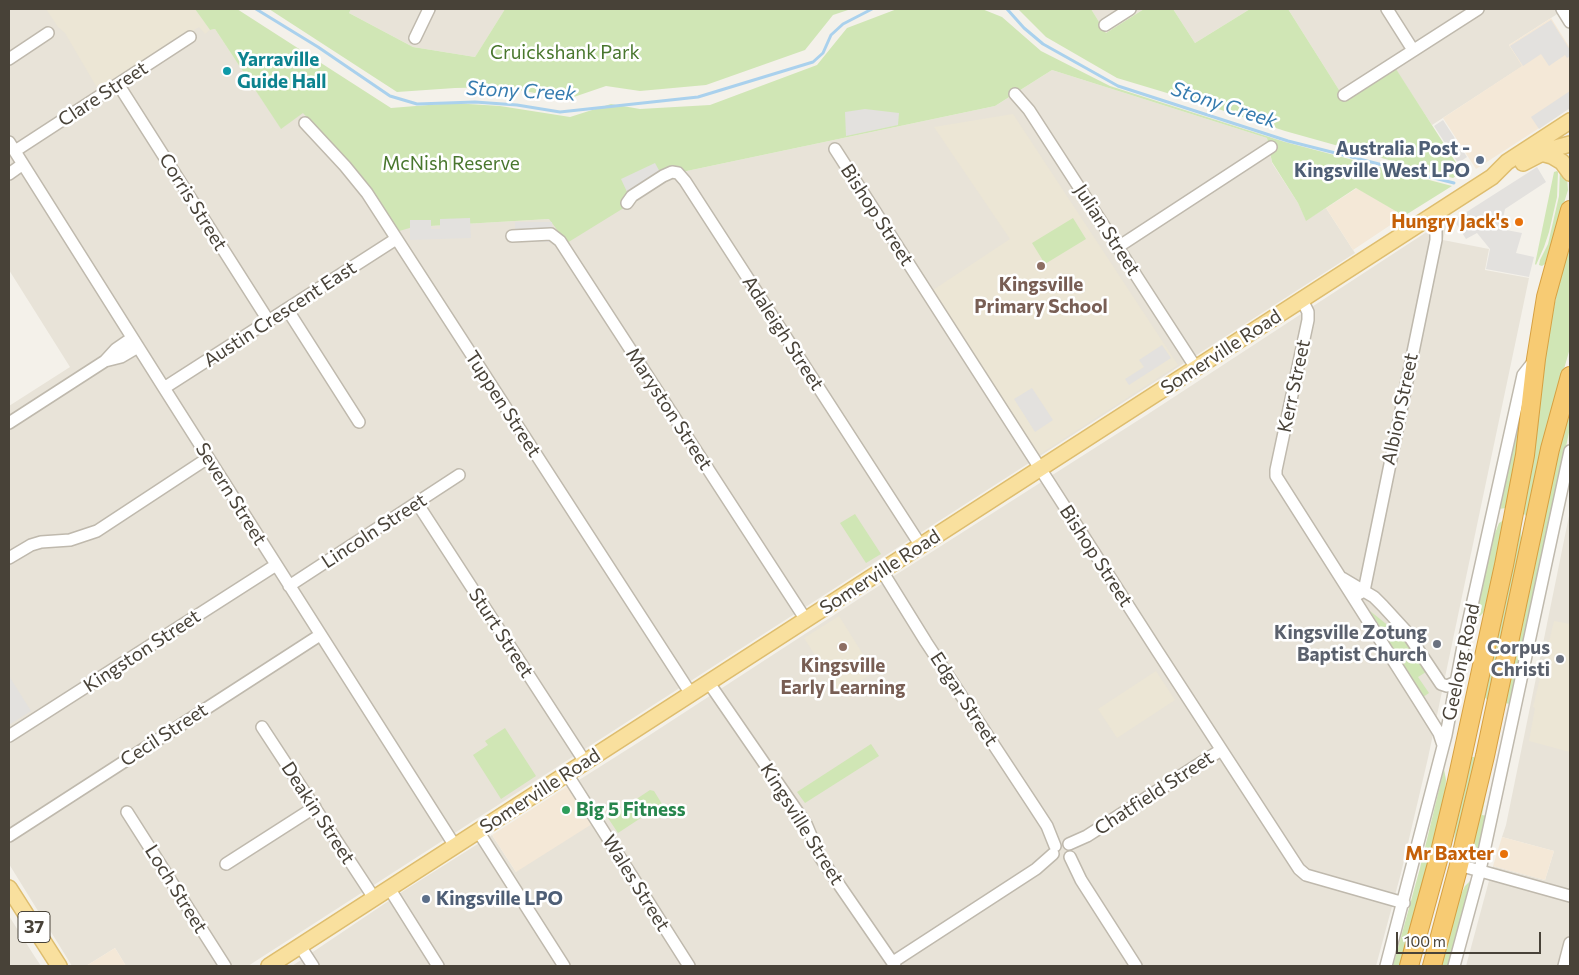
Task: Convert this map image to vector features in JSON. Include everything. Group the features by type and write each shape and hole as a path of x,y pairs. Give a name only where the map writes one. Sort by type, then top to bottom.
{"highway":[{"name":"Geelong Road","path":"1410,966 1438,860 1514,517 1525,455 1536,359 1546,297 1570,210"},
{"path":"1432,966 1485,756 1550,450 1570,376"},
{"path":"1514,517 1527,528 1530,543"},
{"path":"1438,860 1459,864"}],"main road":[{"name":"Somerville Road","path":"268,966 1492,177 1507,162 1570,121"},
{"name":"Somerville Road","path":"1492,177 1509,171 1541,153 1570,144"},
{"path":"1541,153 1552,156 1562,162 1570,173"},
{"name":"37","path":"9,888 59,966"}],"street":[{"path":"415,38 430,9"},
{"path":"1106,25 1130,9"},
{"path":"1387,9 1413,50"},
{"path":"1344,95 1478,9"},
{"path":"1562,9 1570,22"},
{"path":"9,59 48,33"},
{"name":"Clare Street","path":"12,146 118,84 190,37"},
{"name":"Corris Street","path":"118,84 268,320"},
{"name":"Julian Street","path":"1015,94 1029,110 1196,368"},
{"name":"Tuppen Street","path":"305,122 360,184 691,694"},
{"name":"Severn Street","path":"12,146 455,846"},
{"path":"1118,247 1271,147"},
{"name":"Bishop Street","path":"835,149 1299,869 1303,873 1404,903"},
{"path":"9,174 23,164"},
{"name":"Adaleigh Street","path":"627,203 632,196 668,174 675,172 682,177 921,546"},
{"name":"Albion Street","path":"1364,591 1436,240 1436,227 1430,217"},
{"name":"Maryston Street","path":"512,236 551,234 560,241 806,620"},
{"name":"Austin Crescent East","path":"164,388 396,239"},
{"name":"Kerr Street","path":"1302,300 1308,312 1308,320 1276,472 1278,481 1338,576"},
{"path":"287,309 359,422"},
{"path":"9,423 106,360 121,357 135,343"},
{"name":"Geelong Road","path":"1386,966 1404,903 1454,698 1523,375 1536,359"},
{"path":"1454,966 1480,870 1566,493 1570,451"},
{"path":"9,558 31,545 41,542 70,540 97,531 208,458"},
{"name":"Lincoln Street","path":"289,586 459,475"},
{"name":"Sturt Street","path":"417,503 585,762"},
{"path":"1490,527 1498,516 1514,517"},
{"name":"Kingston Street","path":"9,736 276,565"},
{"name":"Edgar Street","path":"882,571 1136,966"},
{"path":"1338,576 1378,600 1405,630 1440,684 1446,686 1456,682"},
{"path":"1338,576 1428,715 1441,736 1443,745"},
{"path":"1353,597 1364,591"},
{"name":"Cecil Street","path":"9,836 320,634"},
{"name":"Kingsville Street","path":"709,683 806,824 817,851 890,964"},
{"name":"Deakin Street","path":"262,727 374,898"},
{"name":"Chatfield Street","path":"890,964 1221,750"},
{"name":"Wales Street","path":"567,774 689,966"},
{"path":"226,864 315,807"},
{"name":"Loch Street","path":"127,812 225,966"},
{"path":"478,831 564,966"},
{"path":"1459,864 1570,896"},
{"path":"389,888 438,966"},
{"path":"1564,966 1570,943"},
{"path":"300,946 313,966"}],"shaded area":[{"path":"9,9 195,9 210,30 215,29 281,128 303,112 364,181 412,227 549,219 682,172 995,106 1052,70 1267,138 1272,163 1298,203 1306,220 1326,208 1355,253 248,966 126,966 115,948 86,966 72,966 9,864 9,406 70,367 9,270"},
{"path":"46,9 195,9 210,30 205,34 199,27 171,43 99,91 65,33 58,27"},
{"path":"351,9 505,9 475,57 413,47 349,13"},
{"path":"1091,9 1144,9 1106,33"},
{"path":"1173,9 1250,9 1195,43"},
{"path":"1288,9 1565,9 1509,45 1523,66 1432,125 1396,70 1346,101"},
{"path":"1551,18 1570,48 1570,108 1476,169 1443,118 1522,66 1509,45"},
{"path":"1551,20 1570,50 1570,56 1567,58 1565,55 1549,66 1541,54 1523,66 1510,46"},
{"path":"1570,91 1570,108 1539,129 1531,117"},
{"path":"865,109 899,113 898,125 846,136 845,112"},
{"name":"Kingsville Primary School","path":"1013,114 1178,365 1037,456 930,292 1010,239 934,127"},
{"path":"1443,120 1467,157 1458,163 1434,126"},
{"path":"655,163 661,174 628,194 621,179"},
{"path":"1537,167 1546,182 1505,209 1501,229 1522,233 1516,253 1534,257 1529,277 1486,269 1490,249 1477,233 1466,239 1454,220"},
{"path":"1357,188 1404,216 1353,250 1326,208"},
{"path":"470,218 471,238 410,240 410,220 431,220 431,229 440,229 440,219"},
{"path":"1448,218 1443,240 1489,249 1485,270 1529,278 1428,758 1401,873 1376,966 292,966 405,890 492,835 516,872 568,787 1148,414"},
{"path":"515,222 552,222 552,242 515,241"},
{"path":"1162,345 1171,358 1129,385 1125,379 1144,367 1139,360"},
{"path":"1032,388 1053,420 1035,432 1014,399"},
{"path":"1570,511 1570,966 1466,966 1493,866 1545,880 1554,851 1502,837"},
{"path":"839,616 874,672 840,694 804,638"},
{"path":"1554,621 1570,624 1570,752 1529,741 1535,708 1533,707"},
{"path":"1156,671 1175,700 1117,738 1098,709"},
{"path":"9,676 31,711 9,725"},
{"path":"568,786 592,824 516,872 492,835"},
{"path":"1502,837 1554,851 1545,880 1493,866"},
{"path":"9,916 35,957 41,966 9,966"},
{"path":"115,948 126,966 86,966"}],"green space":[{"name":"McNish Reserve","path":"195,9 237,9 391,108 453,103 500,106 570,117 611,104 640,109 710,105 817,65 847,28 897,9 982,9 1002,17 1041,51 1110,86 1285,142 1452,186 1404,216 1356,188 1306,221 1298,203 1272,162 1267,138 1052,70 995,106 682,172 567,243 549,219 413,227 396,232 364,181 303,113 281,129 215,29 210,30"},
{"name":"Cruickshank Park","path":"269,9 351,9 349,13 413,47 475,57 505,9 851,9 833,15 805,50 706,85 640,91 606,86 568,99 502,87 397,92"},
{"path":"1018,9 1091,9 1106,33 1144,9 1173,9 1195,43 1250,9 1288,9 1346,101 1396,69 1462,172 1453,178 1285,131 1117,78 1046,37"},
{"path":"1560,167 1567,178 1568,190 1545,264 1542,266 1539,265 1540,260 1548,244 1559,196"},
{"path":"1557,171 1557,197 1549,232 1536,265 1554,172"},
{"path":"1073,218 1086,239 1045,264 1032,243"},
{"path":"1570,240 1570,348 1554,404 1528,517 1523,513 1549,332 1562,268"},
{"path":"1570,405 1570,428 1510,704 1505,703 1562,435"},
{"path":"1520,430 1506,508 1499,509 1516,431"},
{"path":"855,514 881,554 866,563 840,523"},
{"path":"1504,520 1484,612 1478,618 1475,617 1492,541 1499,523"},
{"path":"1520,529 1521,545 1489,700 1487,700 1483,695"},
{"path":"1370,611 1400,635 1426,672 1418,677 1429,693 1423,697"},
{"path":"505,728 536,776 501,799 473,755 488,745 485,741"},
{"path":"871,744 879,756 805,803 797,792"},
{"path":"1470,757 1476,759 1454,847 1455,824"},
{"path":"1444,769 1446,780 1445,793 1428,866 1400,966 1393,966 1420,868"},
{"path":"650,790 654,791 662,804 618,833 608,818"},
{"path":"1484,798 1482,815 1487,816 1480,846 1476,853 1474,841"},
{"path":"1470,881 1448,966 1441,966 1459,899 1465,886"}],"waterway":[{"name":"Stony Creek","path":"256,9 318,47 390,96 417,104 475,102 517,105 560,112 698,97 813,62 823,53 831,35 843,24 872,9"},
{"name":"Stony Creek","path":"1007,9 1024,28 1043,44 1118,86 1288,141 1454,183"}],"place":[{"name":"Yarraville Guide Hall","path":"227,71"},
{"name":"Australia Post - Kingsville West LPO","path":"1480,160"},
{"name":"Hungry Jack's","path":"1519,222"},
{"name":"Kingsville Primary School","path":"1041,266"},
{"name":"Kingsville Zotung Baptist Church","path":"1437,644"},
{"name":"Kingsville Early Learning","path":"843,647"},
{"name":"Corpus Christi","path":"1560,659"},
{"name":"Big 5 Fitness","path":"566,810"},
{"name":"Mr Baxter","path":"1504,854"},
{"name":"Kingsville LPO","path":"426,899"}]}
